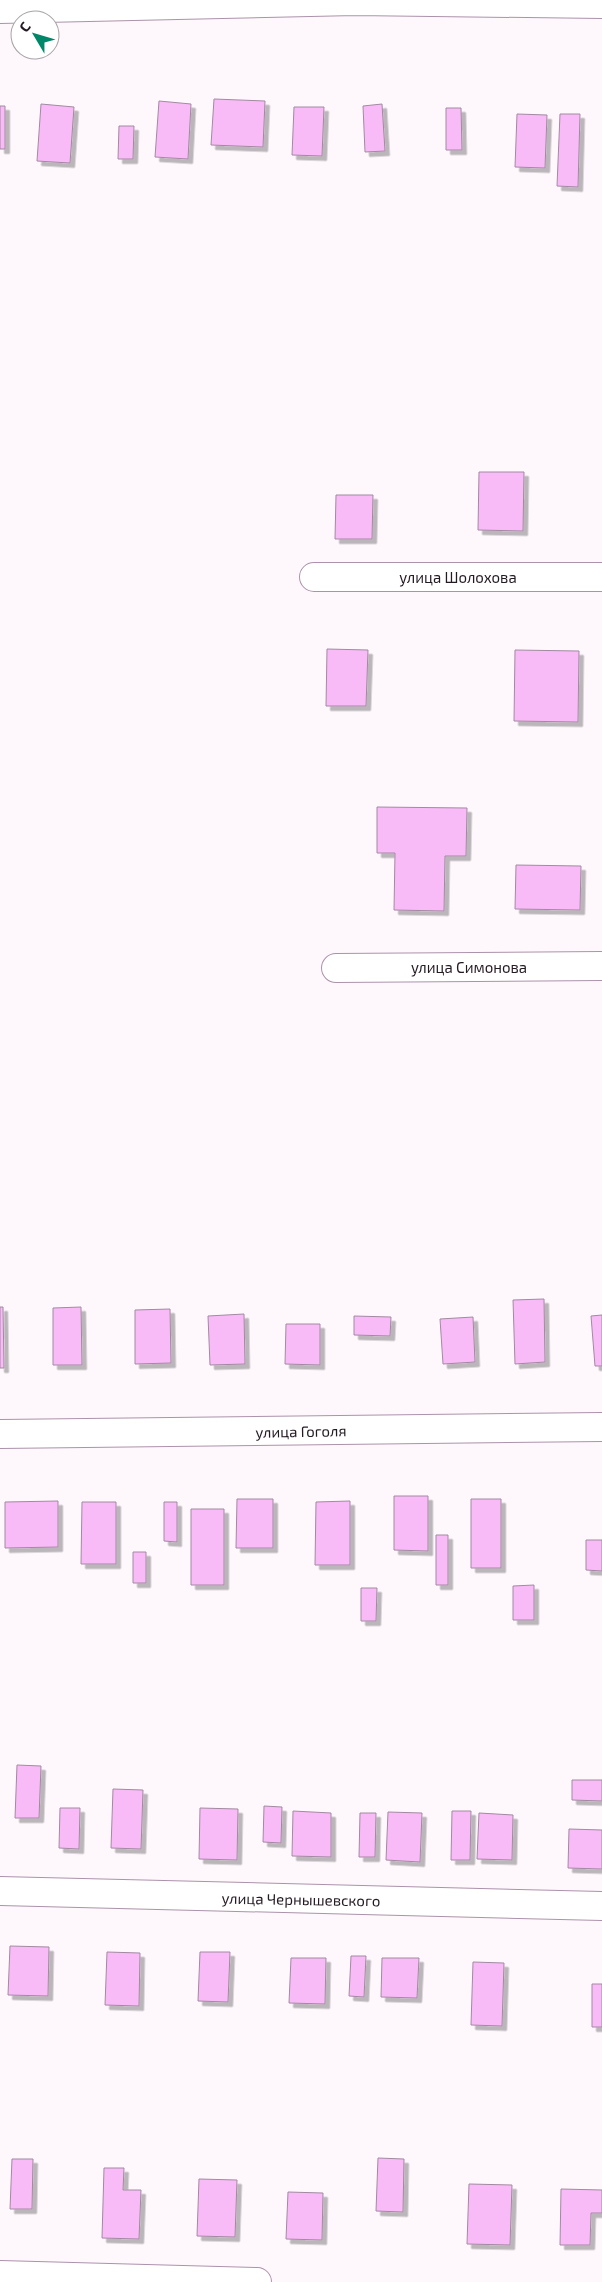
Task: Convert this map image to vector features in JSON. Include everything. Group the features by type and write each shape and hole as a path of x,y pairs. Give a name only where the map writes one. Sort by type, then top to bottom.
{"street":[{"path":"0,9 355,1 602,4"},
{"name":"улица Шолохова","path":"314,577 602,577"},
{"name":"улица Симонова","path":"336,968 602,966"},
{"name":"улица Гоголя","path":"0,1434 602,1427"},
{"name":"улица Чернышевского","path":"0,1891 602,1906"},
{"path":"0,2275 257,2282"}],"building":[{"path":"214,99 265,101 263,147 211,145"},
{"path":"159,101 191,104 188,159 155,157"},
{"path":"41,104 74,107 70,163 37,161"},
{"path":"382,104 385,151 365,152 363,106"},
{"path":"0,106 5,106 5,149 0,149"},
{"path":"294,107 324,107 322,156 292,155"},
{"path":"446,108 461,108 462,150 446,150"},
{"path":"517,114 547,115 545,168 515,167"},
{"path":"560,114 580,114 578,187 557,186"},
{"path":"119,126 134,126 133,159 118,159"},
{"path":"479,472 524,472 523,531 478,530"},
{"path":"336,495 373,495 372,539 335,539"},
{"path":"327,649 368,650 366,706 326,706"},
{"path":"515,650 579,651 578,722 514,721"},
{"path":"377,807 467,808 466,856 445,856 444,911 394,910 395,853 377,853"},
{"path":"516,865 581,866 580,910 515,909"},
{"path":"544,1299 545,1362 515,1364 513,1300"},
{"path":"0,1307 3,1307 4,1368 0,1368"},
{"path":"81,1307 82,1365 53,1365 53,1308"},
{"path":"170,1309 171,1363 135,1364 135,1310"},
{"path":"244,1314 245,1364 210,1365 208,1316"},
{"path":"602,1315 602,1366 595,1366 591,1316"},
{"path":"354,1316 391,1317 390,1336 354,1335"},
{"path":"473,1317 475,1362 443,1364 440,1319"},
{"path":"286,1324 320,1324 320,1365 285,1364"},
{"path":"394,1496 428,1496 428,1551 394,1550"},
{"path":"237,1499 273,1499 273,1548 236,1548"},
{"path":"471,1499 501,1499 501,1568 471,1568"},
{"path":"58,1501 58,1547 5,1548 5,1502"},
{"path":"350,1501 350,1565 315,1565 316,1502"},
{"path":"82,1502 116,1502 116,1564 81,1564"},
{"path":"164,1502 177,1502 177,1542 164,1541"},
{"path":"191,1509 224,1509 224,1585 191,1585"},
{"path":"436,1535 448,1535 448,1585 436,1585"},
{"path":"586,1540 602,1540 602,1571 586,1570"},
{"path":"133,1552 146,1552 146,1583 133,1583"},
{"path":"534,1585 534,1620 513,1620 513,1586"},
{"path":"361,1588 377,1588 376,1621 361,1621"},
{"path":"17,1765 41,1766 39,1818 15,1818"},
{"path":"572,1780 602,1780 602,1801 572,1800"},
{"path":"113,1789 143,1790 141,1849 111,1848"},
{"path":"264,1806 282,1807 281,1843 263,1842"},
{"path":"60,1808 80,1808 79,1849 59,1848"},
{"path":"200,1808 238,1809 237,1860 199,1859"},
{"path":"293,1811 331,1813 331,1857 292,1856"},
{"path":"452,1811 471,1811 470,1860 451,1860"},
{"path":"388,1812 422,1813 420,1862 386,1860"},
{"path":"360,1813 376,1813 375,1857 359,1857"},
{"path":"479,1813 513,1815 512,1860 477,1859"},
{"path":"569,1829 602,1830 602,1869 568,1868"},
{"path":"10,1946 49,1947 48,1996 8,1995"},
{"path":"107,1952 140,1953 139,2006 105,2005"},
{"path":"200,1952 230,1952 228,2002 198,2001"},
{"path":"351,1956 366,1956 364,1997 349,1996"},
{"path":"291,1958 326,1958 325,2004 289,2003"},
{"path":"382,1958 419,1958 417,1998 381,1997"},
{"path":"473,1962 504,1963 502,2026 471,2025"},
{"path":"592,1984 602,1984 602,2027 592,2027"},
{"path":"378,2158 404,2159 403,2212 376,2211"},
{"path":"12,2159 33,2159 32,2209 10,2209"},
{"path":"104,2168 124,2168 123,2190 141,2190 139,2239 102,2238"},
{"path":"199,2179 237,2180 235,2237 197,2236"},
{"path":"469,2184 512,2185 510,2245 467,2244"},
{"path":"561,2189 602,2190 602,2213 591,2213 590,2245 560,2245"},
{"path":"288,2192 323,2193 322,2240 286,2239"}]}
